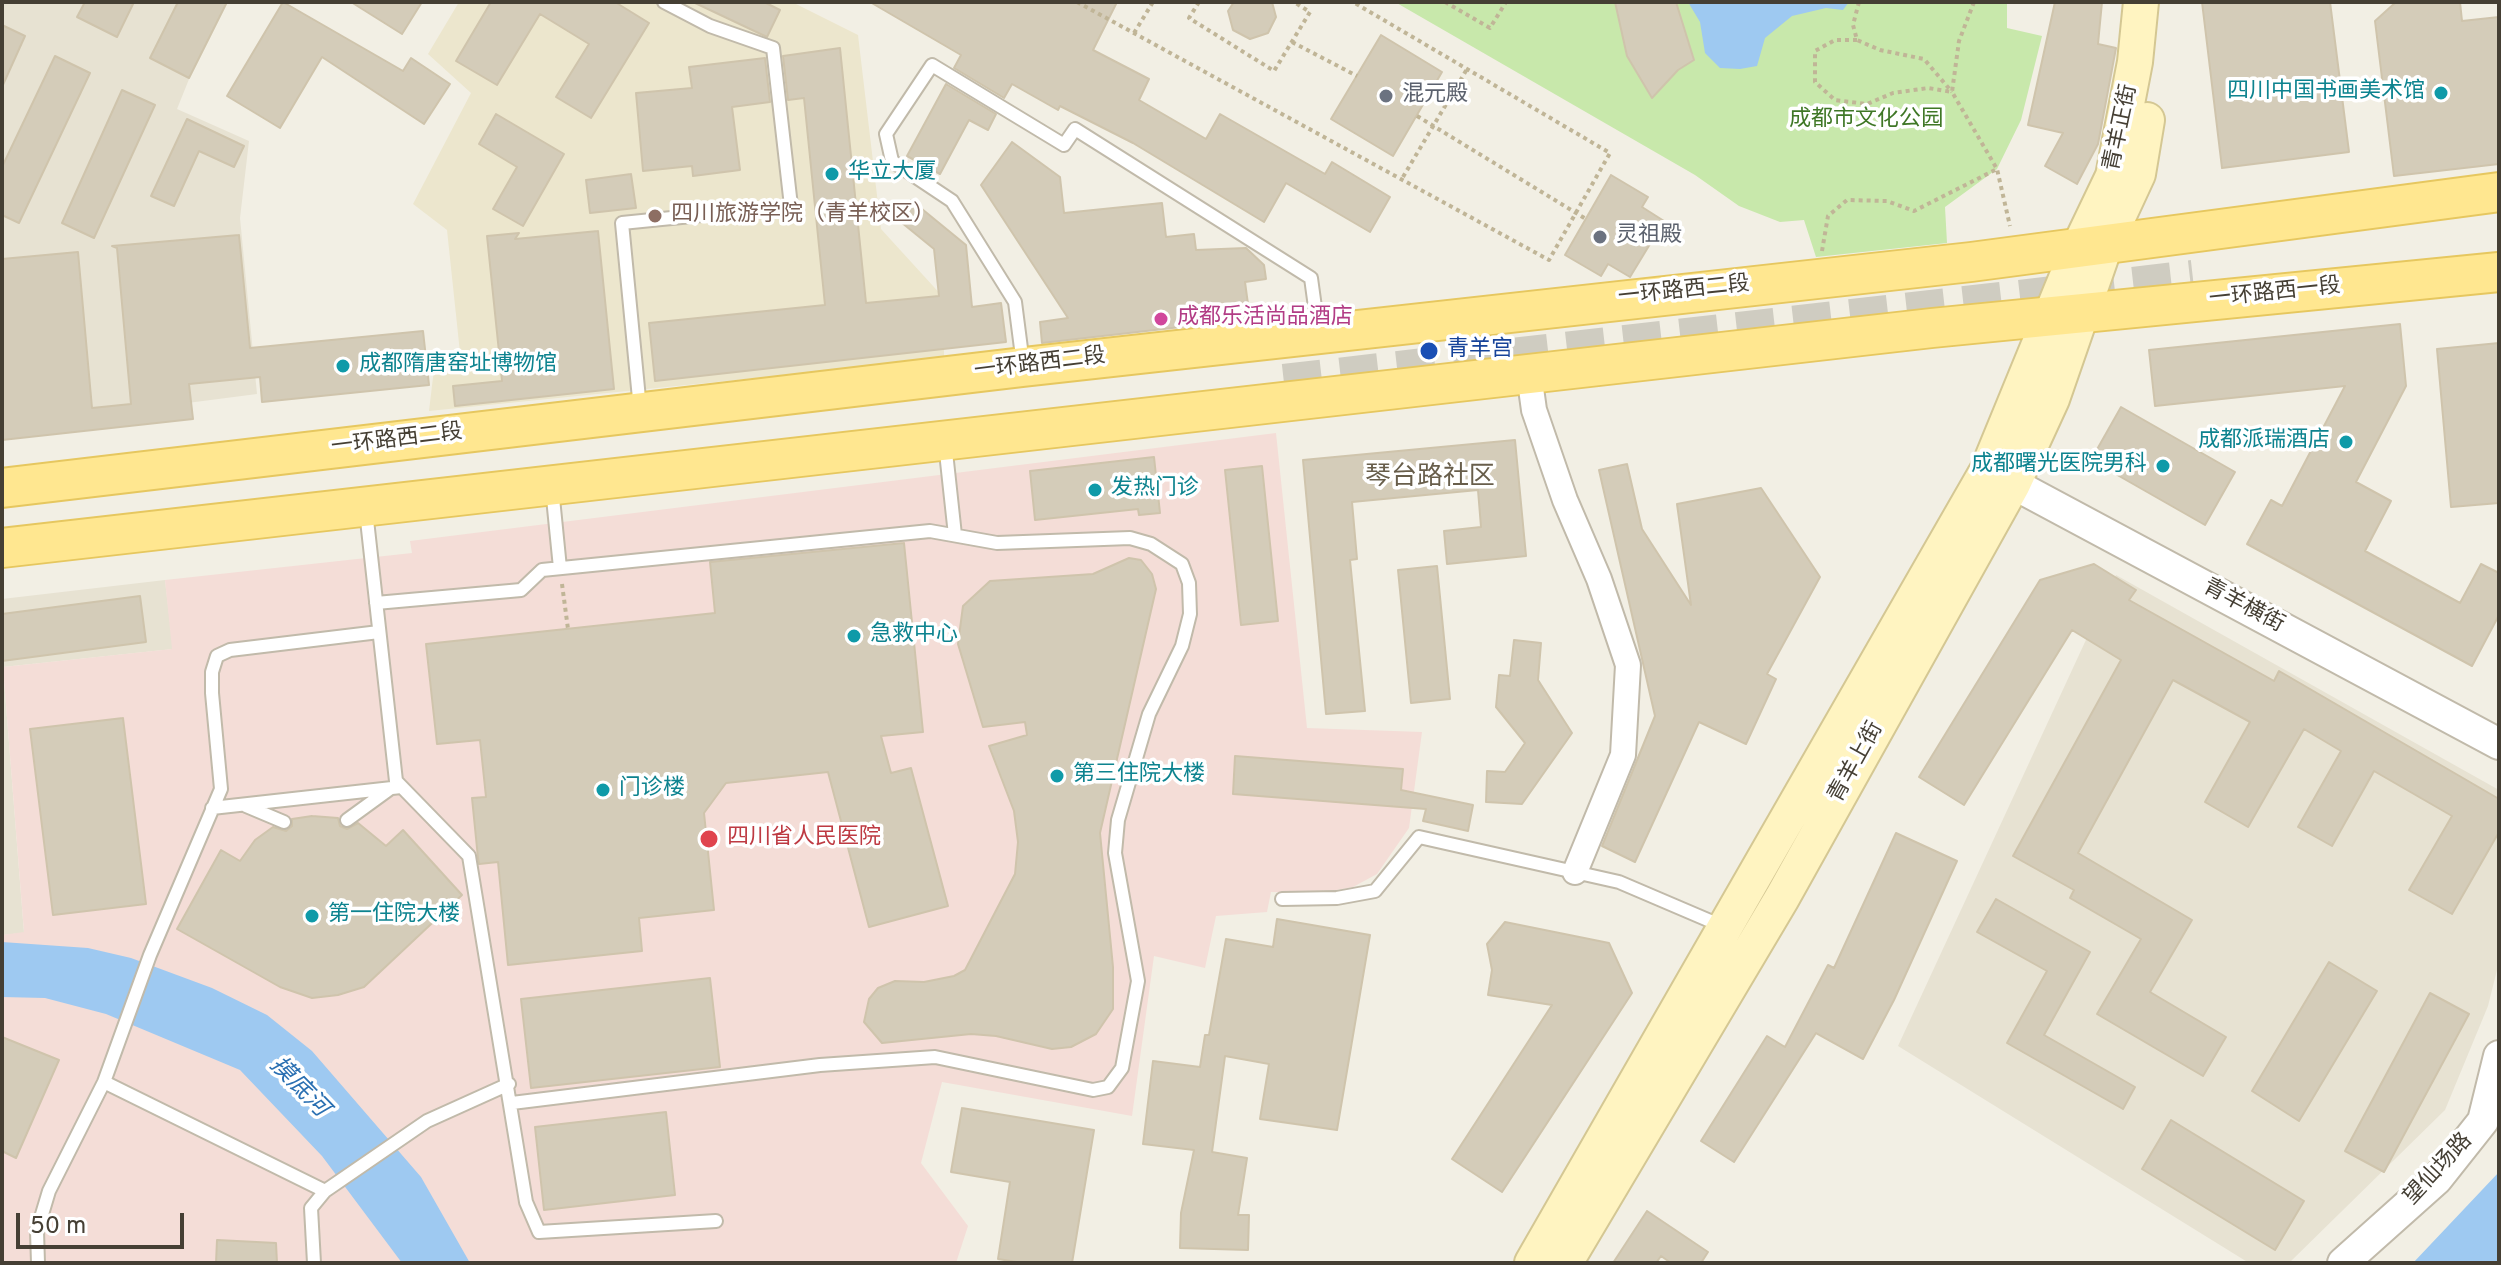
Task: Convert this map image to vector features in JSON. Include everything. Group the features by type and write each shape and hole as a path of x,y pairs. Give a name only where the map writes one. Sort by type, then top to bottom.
{"main road":[{"name":"青羊正街","path":"2092,245 2113,176 2135,62 2141,2"},
{"name":"青羊正街","path":"2092,245 2138,174 2156,71 2163,2"},
{"path":"2092,245 2499,192"},
{"path":"2499,217 2191,265 2499,246"},
{"name":"一环路西二段","path":"2,488 2092,245"},
{"name":"青羊上街","path":"1565,1263 1782,898 2000,477 2092,245"},
{"name":"一环路西一段","path":"2067,314 2499,272"},
{"path":"2,548 2067,314"},
{"name":"青羊上街","path":"1532,1263 1725,927 2000,477"}],"street":[{"path":"1529,374 1534,410 1565,500 1599,579 1628,665 1623,755 1575,872"},
{"name":"青羊横街","path":"2000,477 2499,744"},
{"name":"望仙场路","path":"2343,1263 2437,1179 2483,1121 2499,1056"}],"lane":[{"path":"641,413 622,223 791,206 773,48 710,26 664,2"},
{"path":"1023,367 1015,302 952,201 892,161 886,134 932,65 1064,145 1075,129 1311,278 1319,333"},
{"path":"945,440 955,535"},
{"path":"551,485 560,568"},
{"path":"366,506 396,787 469,856 509,1084 526,1202 539,1232 716,1221"},
{"path":"376,603 521,590 542,570 784,550 930,531 997,543 1130,538 1151,544 1182,564 1189,583 1190,614 1182,646 1149,714 1118,820 1115,853 1138,981 1122,1068 1108,1087 1093,1090 935,1057 820,1065 512,1103"},
{"path":"38,1263 37,1231 49,1191 104,1082 150,955 222,779 212,693 212,672 217,656 230,650 379,632"},
{"path":"212,808 396,787"},
{"path":"347,820 396,787"},
{"path":"243,804 284,822"},
{"path":"1282,899 1337,898 1375,891 1419,837 1619,882 1725,927"},
{"path":"104,1082 325,1191"},
{"path":"314,1263 311,1208 325,1191 399,1138 509,1084"}],"path":[{"path":"1077,2 1549,260 1610,153 1353,2"},
{"path":"1134,33 1153,2"},
{"path":"1199,2 1189,18 1274,71 1310,12 1294,2"},
{"path":"1445,2 1490,28 1506,2"},
{"path":"1857,40 1853,25 1859,2"},
{"path":"1952,92 1959,41 1974,2"},
{"path":"1952,92 1928,88 1893,93 1867,104 1835,100 1815,82 1815,51 1835,40 1857,40 1880,50 1924,59 1952,92 1997,169 2017,255"},
{"path":"1292,42 1357,76"},
{"path":"1403,178 1467,69"},
{"path":"1417,116 1586,219"},
{"path":"1818,277 1828,216 1847,200 1887,201 1914,211 1997,169"},
{"path":"560,568 568,629"}],"shaded area":[{"path":"2,2 220,2 177,109 249,141 240,218 257,394 2,427"},
{"name":"四川旅游学院（青羊校区）","path":"459,2 792,2 858,35 881,229 944,298 944,359 429,411 434,369 461,362 447,230 413,204 471,93 428,54"},
{"name":"四川省人民医院","path":"1276,433 1307,728 1422,732 1409,828 1377,874 1353,887 1320,893 1271,892 1267,912 1216,916 1205,968 1154,956 1132,1116 942,1082 921,1163 968,1226 956,1263 2,1263 2,935 24,932 3,667 172,649 165,580 412,553 410,541"},
{"path":"2116,575 2499,790 2499,962 2488,1006 2445,1110 2289,1263 2249,1263 1898,1046"},
{"path":"165,580 173,649 3,667 24,933 2,935 2,599"}],"green space":[{"name":"成都市文化公园","path":"1395,2 2007,2 2007,28 2042,36 2021,120 1997,169 1945,207 1947,243 1816,257 1804,220 1780,222 1739,206 1695,175"}],"water":[{"path":"1688,2 1849,2 1843,10 1826,8 1792,16 1765,38 1757,66 1740,69 1720,68 1705,53 1700,22"},
{"name":"摸底河","path":"2,942 88,948 131,958 212,988 267,1015 312,1051 421,1177 470,1263 402,1263 322,1156 240,1070 106,1014 45,998 2,997"},
{"path":"2499,1172 2499,1263 2413,1263"}],"building":[{"path":"85,2 134,2 117,37 77,17"},
{"path":"178,2 227,2 189,78 150,58"},
{"path":"283,2 403,71 411,58 450,84 424,124 322,57 280,128 227,96"},
{"path":"351,2 422,2 402,34"},
{"path":"491,2 615,2 649,23 591,118 556,97 589,44 540,14 497,85 456,61"},
{"path":"693,2 764,2 780,10 767,37"},
{"path":"870,2 1117,2 1093,50 1149,79 1139,100 1206,139 1220,114 1325,174 1332,162 1390,197 1370,232 1286,183 1264,222 1133,143 1060,106 1058,110 1012,84 1004,98 954,68 961,55"},
{"path":"1234,2 1272,2 1276,17 1268,33 1250,39 1233,30 1228,11"},
{"path":"1615,2 1676,2 1694,60 1678,70 1652,98 1627,56"},
{"path":"2055,2 2102,2 2098,44 2116,48 2098,144 2077,184 2045,166 2063,133 2028,125"},
{"path":"2202,2 2330,2 2349,152 2222,168"},
{"name":"四川中国书画美术馆","path":"2396,2 2460,2 2462,21 2499,17 2499,164 2394,176 2375,21"},
{"path":"2,25 25,36 2,87"},
{"name":"混元殿","path":"1381,35 1442,72 1393,156 1331,119"},
{"name":"华立大厦","path":"840,48 866,303 939,296 934,249 896,218 911,200 966,245 972,307 1001,303 1006,342 655,381 649,323 825,305 804,98 788,100 783,56"},
{"path":"55,56 90,73 19,223 2,215 2,167"},
{"path":"765,58 770,102 732,107 740,170 693,176 692,166 643,171 636,93 692,88 689,67"},
{"path":"946,84 996,114 988,130 969,120 940,174 907,156"},
{"path":"122,90 155,105 94,238 62,223"},
{"path":"496,114 564,154 523,226 493,209 517,167 479,144"},
{"path":"187,119 244,146 234,167 199,151 174,206 151,196"},
{"path":"1012,142 1060,177 1064,213 1162,203 1166,237 1194,234 1196,250 1246,248 1264,265 1266,279 1245,282 1250,319 1042,343 1040,322 1068,318 981,185"},
{"path":"631,174 636,208 590,213 586,180"},
{"name":"灵祖殿","path":"1611,175 1648,197 1642,207 1664,221 1630,277 1608,264 1601,276 1565,255"},
{"path":"598,231 614,389 455,406 453,386 502,381 487,236 519,233 515,239"},
{"path":"239,235 250,348 423,331 429,385 262,402 260,377 189,384 193,419 2,440 2,259 78,252 92,408 131,404 117,248 112,246"},
{"path":"2400,324 2406,386 2356,482 2391,501 2365,551 2460,603 2481,564 2499,573 2499,615 2472,666 2247,544 2271,500 2282,506 2345,386 2155,406 2149,350"},
{"path":"2499,343 2499,503 2451,507 2437,349"},
{"name":"成都曙光医院男科","path":"2121,407 2235,472 2205,525 2091,460"},
{"path":"1515,440 1526,556 1447,564 1444,531 1481,527 1478,490 1352,502 1357,559 1350,560 1365,711 1326,714 1303,460"},
{"name":"发热门诊","path":"1154,457 1160,513 1139,515 1138,509 1035,520 1030,471"},
{"path":"1627,464 1642,529 1691,605 1677,504 1761,488 1820,577 1767,674 1776,679 1746,744 1699,722 1635,862 1602,846 1655,716 1599,470"},
{"path":"1262,466 1278,621 1241,625 1225,470"},
{"name":"门诊楼","path":"904,543 923,732 881,736 891,773 911,768 948,906 869,927 828,772 726,783 704,813 714,910 639,918 642,951 508,965 498,862 479,864 478,858 472,798 486,797 480,740 437,744 426,644 715,613 710,562"},
{"name":"第三住院大楼","path":"1129,558 1141,560 1152,574 1156,589 1100,833 1113,967 1113,1009 1096,1034 1071,1047 1052,1049 996,1036 971,1034 882,1043 864,1022 869,999 878,988 895,981 924,982 954,976 965,970 1015,874 1018,842 1014,811 989,746 1027,735 1025,722 983,727 958,644 963,606 990,581 1093,574"},
{"path":"2094,564 2136,590 2129,600 2274,681 2279,671 2499,799 2499,832 2452,914 2409,890 2452,816 2374,771 2332,846 2298,827 2341,751 2304,729 2248,827 2205,802 2250,722 2173,680 2078,853 2192,920 2150,992 2226,1037 2203,1076 2097,1014 2141,939 2070,898 2074,890 2013,856 2121,660 2072,630 1964,805 1919,777 2040,580"},
{"path":"1437,566 1450,699 1411,703 1398,570"},
{"path":"140,596 146,642 2,661 2,614"},
{"path":"1514,640 1541,643 1538,680 1572,733 1522,804 1486,802 1487,771 1505,772 1525,743 1496,707 1499,675 1510,676"},
{"path":"123,718 146,904 53,915 30,729"},
{"path":"1235,756 1403,769 1401,790 1473,805 1468,831 1423,821 1426,809 1233,794"},
{"name":"第一住院大楼","path":"312,816 338,818 340,826 347,829 358,823 386,846 403,830 462,895 364,987 338,995 312,998 280,987 177,929 221,850 240,861 255,840 273,827 286,831 292,826 292,819"},
{"path":"1896,833 1957,861 1894,1000 1863,1059 1816,1033 1734,1162 1701,1141 1767,1036 1785,1047 1828,965 1834,968"},
{"path":"1996,899 2090,952 2044,1035 2135,1087 2123,1109 2007,1043 2047,971 1977,932"},
{"path":"1277,919 1370,935 1337,1130 1260,1119 1269,1064 1225,1056 1212,1152 1247,1158 1238,1215 1249,1215 1248,1250 1180,1248 1181,1213 1194,1150 1143,1144 1153,1061 1200,1067 1205,1035 1209,1035 1226,939 1273,947"},
{"path":"1505,922 1609,943 1632,993 1502,1192 1452,1159 1552,1005 1488,995 1492,970 1487,944"},
{"path":"2329,962 2377,991 2299,1121 2252,1091"},
{"path":"710,978 720,1067 531,1088 521,999"},
{"path":"2430,993 2469,1014 2384,1172 2345,1151"},
{"path":"2,1037 59,1060 16,1158 2,1151"},
{"path":"962,1108 1094,1130 1072,1263 1023,1263 998,1259 1010,1182 951,1172"},
{"path":"666,1112 675,1195 544,1210 535,1127"},
{"path":"2171,1120 2304,1201 2275,1250 2142,1169"},
{"path":"1647,1211 1708,1252 1701,1263 1671,1263 1661,1256 1656,1263 1613,1263"},
{"path":"217,1240 276,1243 277,1263 216,1263"}],"tunnel":[{"path":"1284,383 2193,279"}],"place":[{"name":"四川中国书画美术馆","path":"2441,93"},
{"name":"混元殿","path":"1386,96"},
{"name":"华立大厦","path":"832,174"},
{"name":"四川旅游学院（青羊校区）","path":"655,216"},
{"name":"灵祖殿","path":"1600,237"},
{"name":"成都乐活尚品酒店","path":"1161,319"},
{"name":"青羊宫","path":"1429,351"},
{"name":"成都隋唐窑址博物馆","path":"343,366"},
{"name":"成都派瑞酒店","path":"2346,442"},
{"name":"成都曙光医院男科","path":"2163,466"},
{"name":"发热门诊","path":"1095,490"},
{"name":"急救中心","path":"854,636"},
{"name":"第三住院大楼","path":"1057,776"},
{"name":"门诊楼","path":"603,790"},
{"name":"四川省人民医院","path":"709,839"},
{"name":"第一住院大楼","path":"312,916"}],"district":[{"name":"琴台路社区","path":"1430,479"}]}
